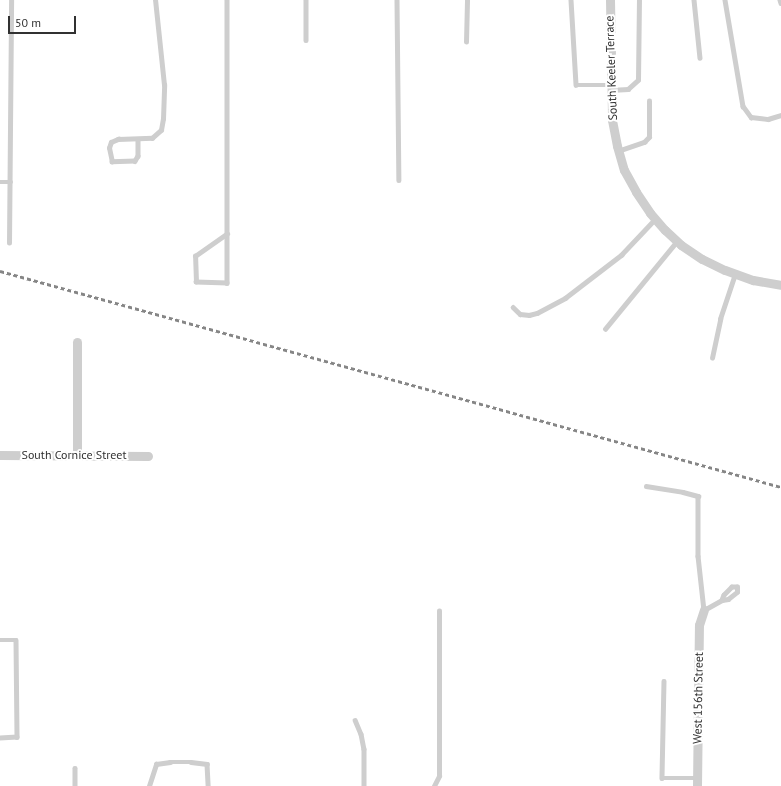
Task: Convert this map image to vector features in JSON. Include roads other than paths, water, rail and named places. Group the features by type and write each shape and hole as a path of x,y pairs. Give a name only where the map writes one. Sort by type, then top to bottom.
{"street":[{"name":"South Keeler Terrace","path":"610,0 610,87 612,120 618,151 624,170 636,192 655,219 677,241 702,259 734,274 752,280 781,285"},
{"path":"77,342 77,455"},
{"name":"South Cornice Street","path":"0,455 148,456"},
{"name":"West 156th Street","path":"697,782 699,625 704,610"}],"lane":[{"path":"9,242 11,182 11,0"},
{"path":"138,140 138,156 135,161 112,162 109,148 111,142 118,139 138,140 152,138 160,130 163,119 164,85 155,0"},
{"path":"227,0 227,234 227,283 196,282 196,256 227,234"},
{"path":"306,0 306,40"},
{"path":"397,0 399,180"},
{"path":"466,42 467,0"},
{"path":"571,0 576,85 628,89 638,80 640,0"},
{"path":"694,0 700,58"},
{"path":"725,0 743,106 752,118 768,119 781,115"},
{"path":"618,151 644,142 649,137 649,101"},
{"path":"0,182 11,182"},
{"path":"513,307 520,314 529,315 537,313 565,298 621,255 655,219"},
{"path":"605,329 677,241"},
{"path":"712,358 720,319 734,274"},
{"path":"646,486 698,496 698,556 704,610 722,600"},
{"path":"434,786 439,776 439,611"},
{"path":"0,640 16,640 17,737 0,738"},
{"path":"664,681 662,778 697,782"},
{"path":"355,720 361,734 364,750 364,786"},
{"path":"149,786 156,764 170,762 207,764 208,786"},
{"path":"75,768 75,786"}],"railway":[{"path":"0,271 781,487"}]}
